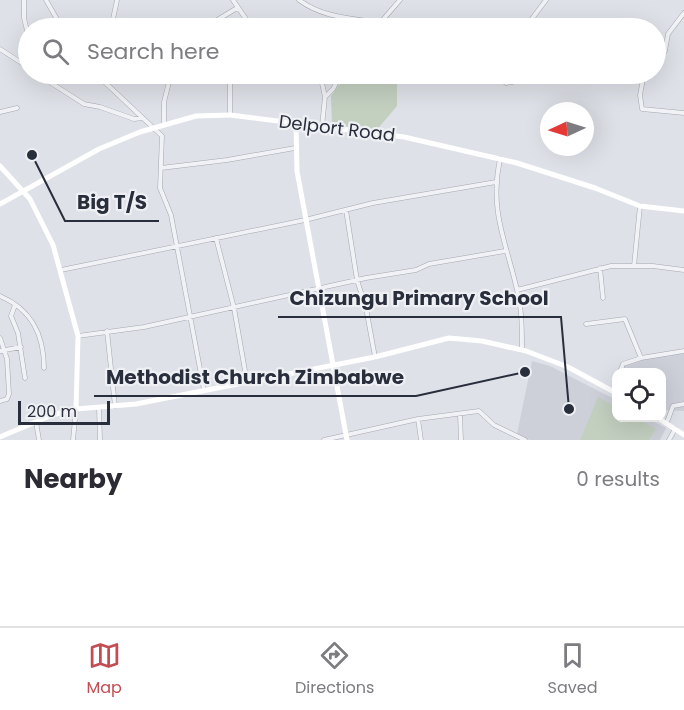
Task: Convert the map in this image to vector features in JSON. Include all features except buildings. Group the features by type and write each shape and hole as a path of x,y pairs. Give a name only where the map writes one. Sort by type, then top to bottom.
{"street":[{"path":"24,0 24,18"},
{"path":"46,0 57,18"},
{"path":"112,18 117,0"},
{"path":"233,0 245,18"},
{"path":"299,0 310,8 344,18"},
{"path":"384,18 400,0"},
{"path":"531,18 546,0"},
{"path":"220,18 237,8"},
{"path":"666,45 668,34 684,13"},
{"path":"0,49 18,61"},
{"path":"52,84 84,105 100,106 134,119 143,118"},
{"path":"109,84 162,136 160,188 171,215 192,316 204,390"},
{"path":"164,123 164,102 168,84"},
{"path":"230,84 230,115"},
{"path":"322,126 326,96 323,84"},
{"path":"326,96 336,84"},
{"path":"642,84 640,95 642,109 684,113"},
{"path":"0,112 17,108"},
{"name":"Delport Road","path":"0,204 99,149 164,123 196,116 230,115 404,137 500,159 559,176 640,206 684,212"},
{"path":"296,123 295,148 305,220 347,438"},
{"path":"161,168 227,160 295,148"},
{"path":"500,159 496,182 499,225 517,290 522,350"},
{"path":"0,166 24,190 50,237 61,270 78,336 73,440"},
{"path":"61,270 346,210 496,182"},
{"path":"634,266 640,206"},
{"path":"346,210 357,280 366,308 375,357"},
{"path":"216,238 234,308 247,382"},
{"path":"78,336 234,308 317,288 416,270 429,264 505,251"},
{"path":"517,290 600,268 634,266 684,270"},
{"path":"600,268 603,298"},
{"path":"0,296 28,316 41,335 44,368"},
{"path":"15,305 11,316 21,347 25,378"},
{"path":"586,324 624,319 641,358"},
{"path":"107,331 115,406"},
{"path":"0,338 9,394 7,399 0,401"},
{"path":"0,437 76,409 115,406 247,382 375,357 456,338 522,350 568,367 612,391"},
{"path":"3,351 21,347"},
{"path":"622,368 623,364 641,358 684,351"},
{"path":"684,404 673,406 667,422 684,435"},
{"path":"99,408 101,440"},
{"path":"324,440 347,438 418,419 471,411 479,411 494,425 525,440"},
{"path":"460,414 461,440"},
{"path":"418,419 420,440"},
{"path":"36,422 39,440"},
{"path":"669,440 675,429"}],"shaded area":[{"path":"684,353 684,411 666,410 666,368 621,368 622,364"},
{"path":"532,361 550,366 612,398 612,422 655,422 666,428 660,440 530,440 517,434"}],"green space":[{"path":"340,84 397,84 397,106 375,132 332,124 331,96"},
{"path":"598,397 612,405 612,422 643,422 656,429 649,440 580,440"}],"place":[{"name":"Big T/S","path":"32,155"},
{"name":"Methodist Church Zimbabwe","path":"525,372"},
{"name":"Chizungu Primary School","path":"569,409"}]}
